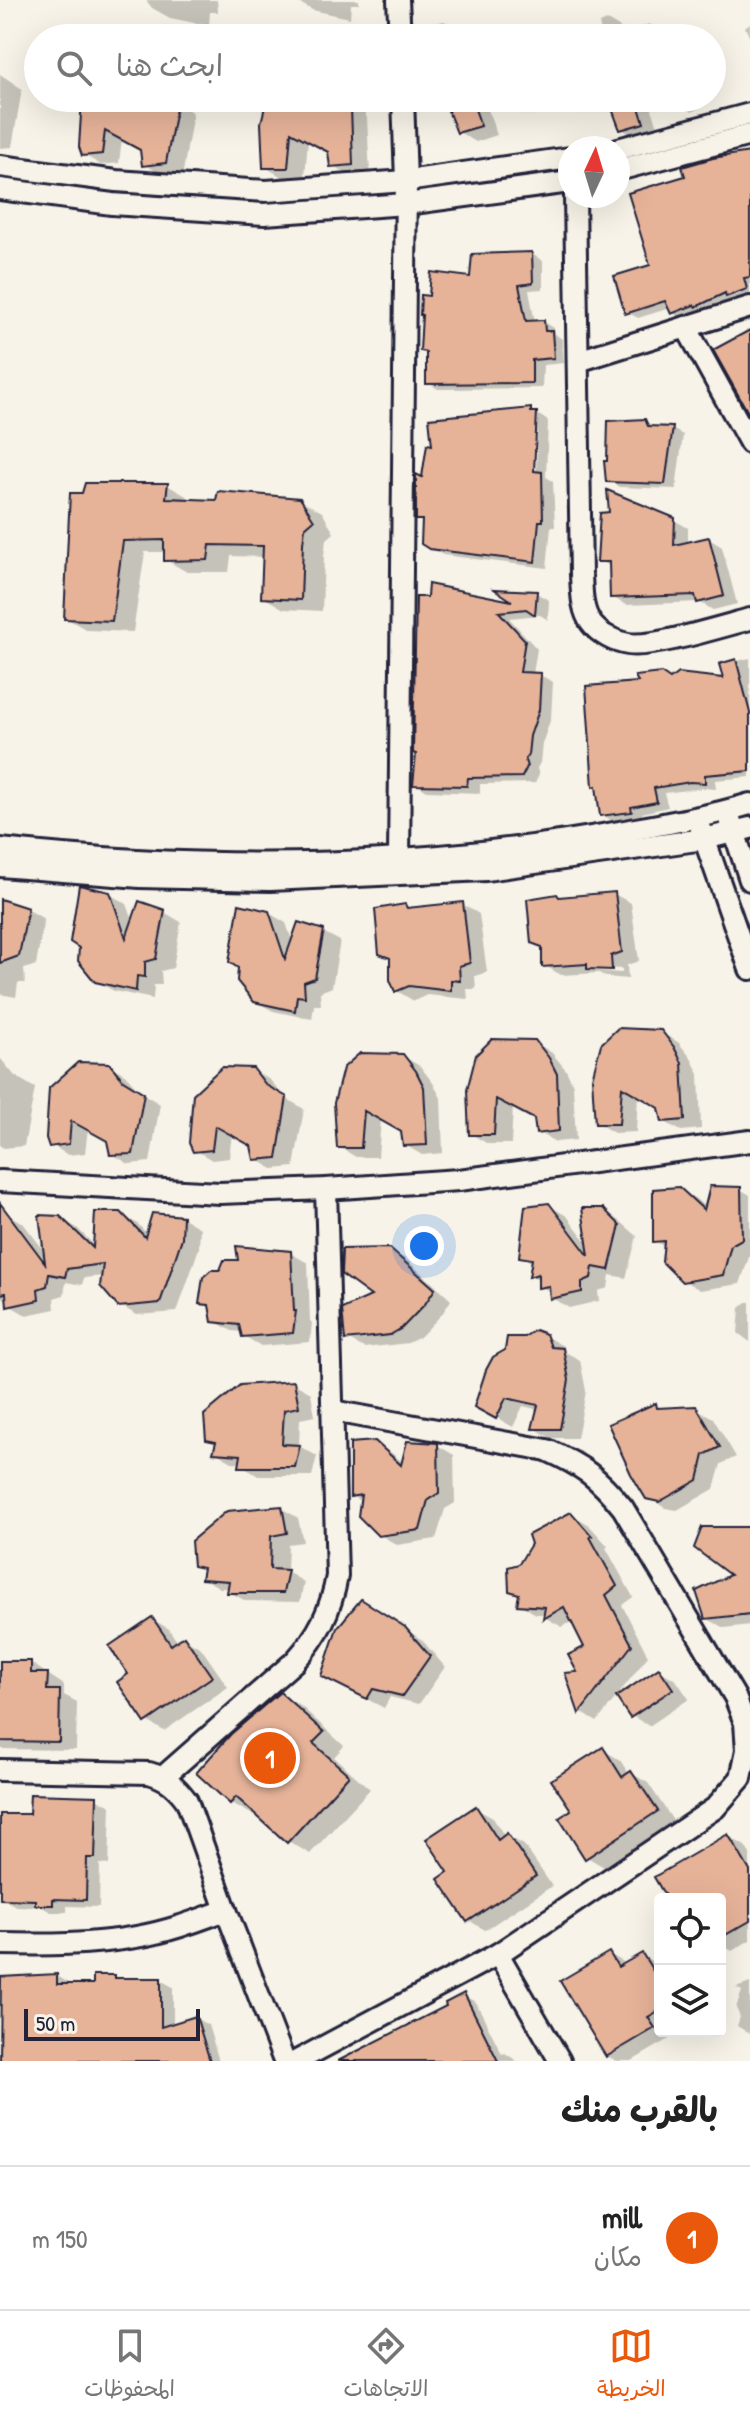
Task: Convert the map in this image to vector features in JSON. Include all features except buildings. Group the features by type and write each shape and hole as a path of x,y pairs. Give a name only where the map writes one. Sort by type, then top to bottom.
{"street":[{"path":"398,0 399,24"},
{"path":"399,860 406,204 404,112"},
{"path":"630,146 750,114"},
{"path":"630,167 750,135"},
{"path":"0,166 116,181 266,191 406,181 558,160"},
{"path":"0,189 112,204 264,214 406,204 558,184"},
{"path":"575,208 581,575 582,602 590,622 608,638 629,645 652,643 750,619"},
{"path":"578,361 750,307"},
{"path":"686,327 750,443"},
{"path":"0,849 176,862 287,864 399,860 482,854 588,838 697,818 750,804"},
{"path":"727,811 742,830 750,880"},
{"path":"697,818 750,969"},
{"path":"0,866 140,877 270,880 346,877 486,870 704,839 742,830"},
{"path":"0,1181 220,1193 326,1189 459,1180 750,1141"},
{"path":"163,1777 295,1661 324,1622 332,1600 337,1576 326,1189"},
{"path":"297,2061 498,1954 715,1808 741,1778 747,1750 745,1723 735,1697 623,1508 602,1483 577,1463 547,1450 333,1411"},
{"path":"0,1770 130,1771 163,1777 177,1787 187,1801 284,2061"},
{"path":"0,1944 94,1943 139,1937 183,1926 226,1910"},
{"path":"498,1954 560,2061"}],"place":[{"name":"mill","path":"270,1758"}]}
